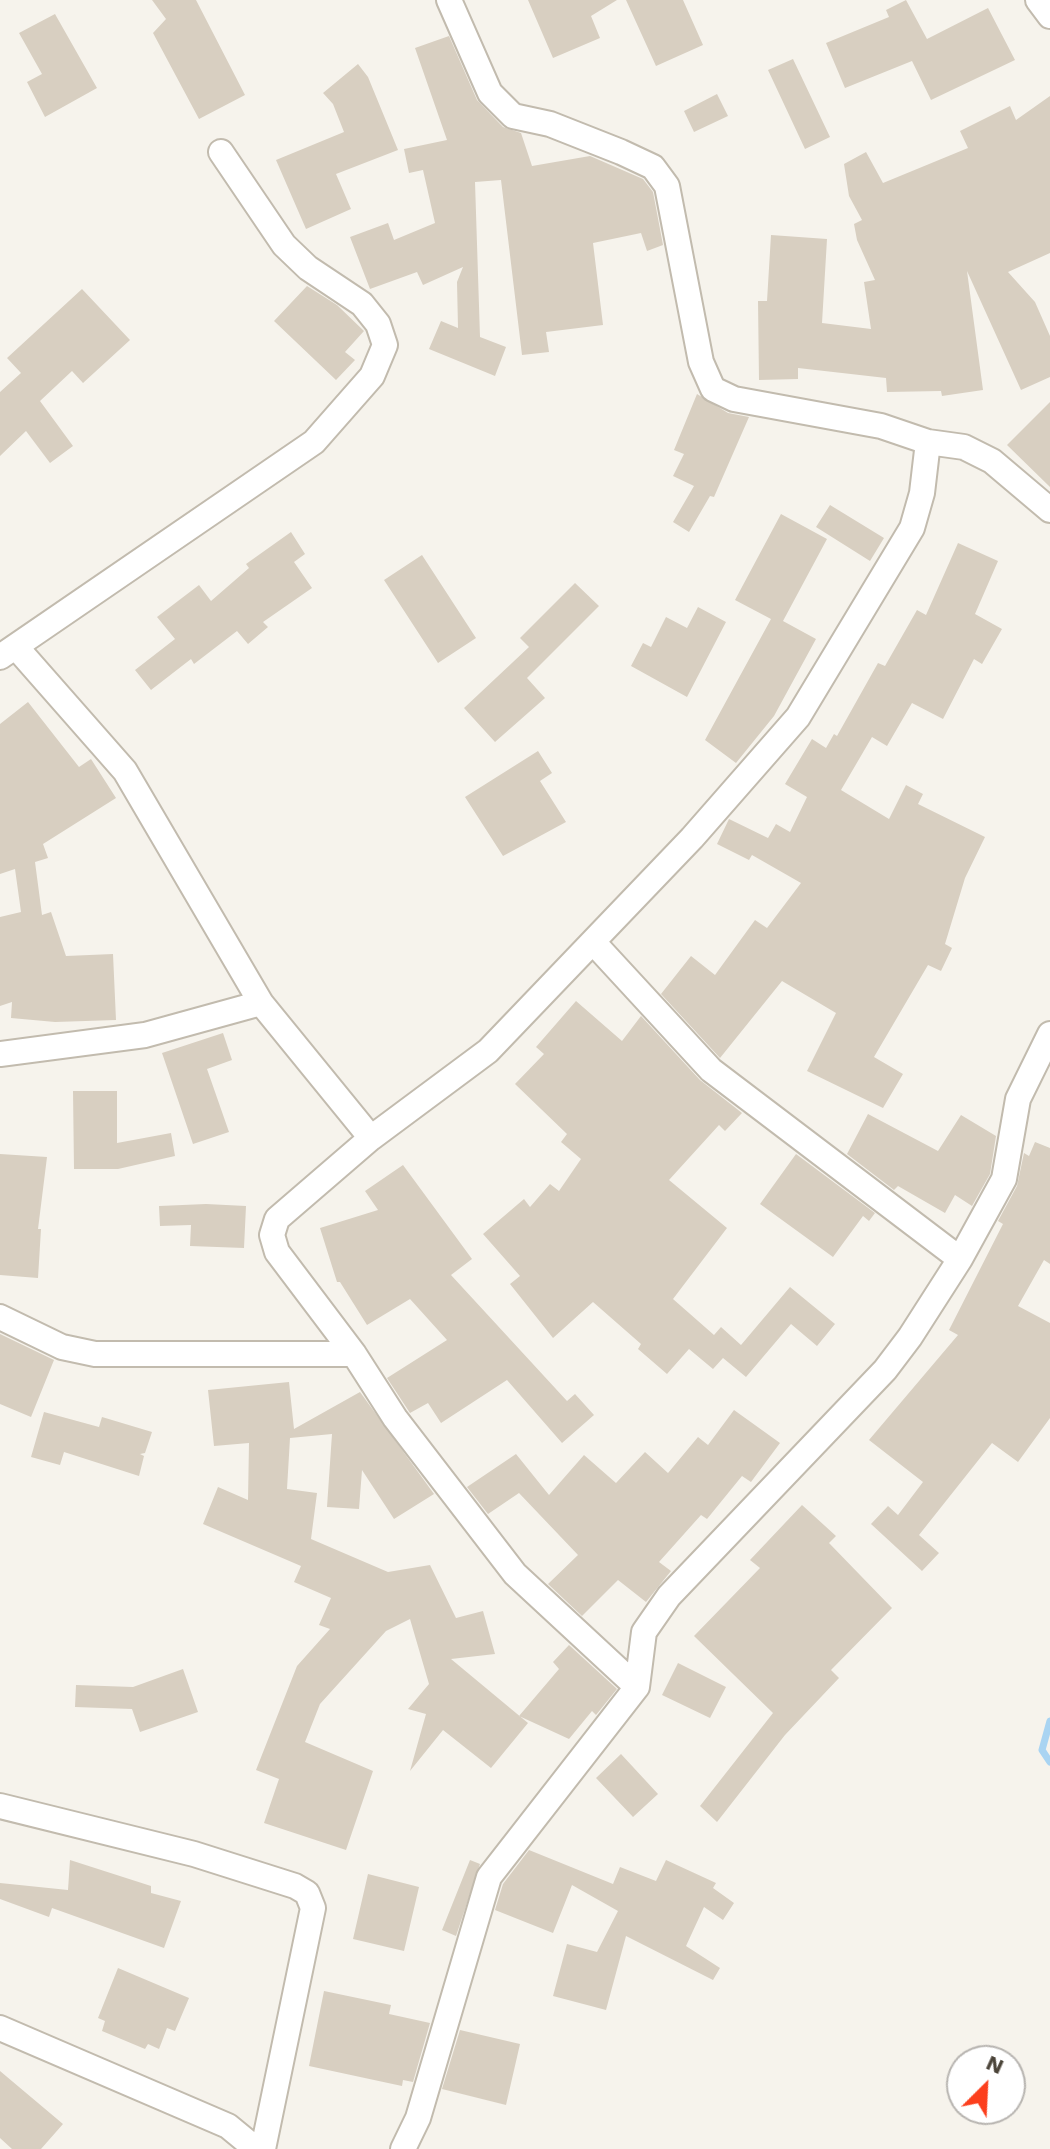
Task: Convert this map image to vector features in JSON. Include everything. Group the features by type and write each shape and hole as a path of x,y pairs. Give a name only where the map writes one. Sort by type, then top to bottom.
{"street":[{"path":"449,0 490,93 513,116 550,124 621,152 653,167 667,186 701,362 713,389 734,399 881,426 928,442 964,447 992,461 1050,510"},
{"path":"1038,0 1050,16"},
{"path":"221,152 284,245 308,268 362,304 378,324 385,345 372,376 314,442 8,652 125,771 261,1003 371,1138"},
{"path":"637,1687 515,1574 395,1418 354,1354 277,1252 272,1235 277,1219 371,1138 488,1051 692,838 798,717 912,528 922,493 928,442"},
{"path":"593,942 711,1070 960,1259"},
{"path":"0,1054 145,1035 261,1003"},
{"path":"403,2149 418,2118 489,1877 637,1687 644,1632 669,1596 885,1370 960,1259 1004,1179 1018,1099 1050,1034"},
{"path":"0,1317 62,1347 95,1354 354,1354"},
{"path":"0,1806 194,1854 295,1886 307,1893 313,1908 263,2149"},
{"path":"0,2028 228,2126 256,2149"}],"building":[{"path":"152,0 196,0 245,95 199,119 153,33 166,19"},
{"path":"528,0 617,0 591,16 600,38 553,58"},
{"path":"626,0 683,0 703,45 656,66"},
{"path":"906,0 927,39 988,8 1015,60 931,100 912,61 845,88 826,43 889,17 886,10"},
{"path":"55,14 97,88 45,117 27,82 42,74 19,33"},
{"path":"449,36 477,100 503,127 521,133 532,166 590,156 643,179 653,192 663,245 647,251 641,233 593,243 603,325 546,332 549,352 522,355 501,180 475,182 480,337 506,347 495,376 429,349 441,321 458,328 457,282 463,267 423,285 417,272 370,289 350,237 388,223 394,240 435,223 423,170 409,173 404,149 447,140 415,48"},
{"path":"793,59 830,137 805,149 768,70"},
{"path":"358,64 368,77 398,150 336,174 351,209 306,229 276,160 344,132 333,104 323,93"},
{"path":"717,94 728,116 694,132 684,111"},
{"path":"1050,96 1050,253 1008,272 1035,302 1050,336 1050,377 1021,390 967,271 983,390 942,396 941,391 887,392 886,378 798,368 798,379 759,380 758,301 767,301 771,235 827,239 822,323 871,329 864,282 875,280 857,240 854,224 862,220 849,196 844,164 866,152 883,183 968,148 960,131 1010,106 1016,120"},
{"path":"307,286 337,305 364,331 345,352 355,360 336,380 274,321"},
{"path":"82,289 130,340 83,383 72,371 40,401 73,446 50,463 26,431 0,456 0,392 21,373 7,358"},
{"path":"697,394 728,413 749,417 714,497 710,496 689,532 673,522 694,486 673,476 684,454 674,450"},
{"path":"1050,402 1050,487 1007,445"},
{"path":"830,505 884,538 870,561 816,527"},
{"path":"781,514 827,539 783,621 816,639 774,716 736,763 705,740 771,619 735,600"},
{"path":"291,532 305,554 294,562 312,588 263,622 268,627 248,644 237,631 194,664 191,659 151,690 135,670 175,639 157,617 199,585 211,601 249,568 246,564"},
{"path":"958,543 998,561 975,614 1002,629 982,664 974,659 943,719 912,703 887,746 872,737 841,790 889,819 906,785 923,794 918,804 985,837 965,878 945,944 952,948 941,971 928,965 874,1057 903,1074 883,1108 807,1071 836,1013 782,981 720,1058 661,994 691,956 715,975 755,920 767,928 801,883 752,855 749,860 717,844 729,819 768,838 776,824 790,832 807,797 785,784 812,739 826,748 834,734 837,736 878,663 885,666 917,610 926,615"},
{"path":"422,555 476,638 438,663 384,580"},
{"path":"575,583 599,606 527,678 545,698 495,742 464,708 529,647 520,638"},
{"path":"698,607 726,622 687,697 631,666 643,643 651,647 666,617 687,628"},
{"path":"28,702 79,767 91,759 116,798 43,844 48,858 35,862 42,915 51,912 66,956 113,954 116,1020 55,1022 11,1018 12,1002 0,1006 0,917 21,912 15,869 0,874 0,724"},
{"path":"538,751 552,773 540,781 566,822 503,856 465,797"},
{"path":"576,1001 622,1041 641,1016 700,1080 742,1113 725,1131 719,1125 669,1180 727,1228 673,1299 714,1335 721,1327 741,1345 790,1287 835,1324 817,1346 791,1324 746,1377 723,1358 713,1369 689,1349 667,1374 638,1349 641,1344 593,1302 553,1338 510,1284 520,1276 483,1234 524,1199 530,1207 550,1184 559,1191 581,1159 561,1142 567,1134 515,1084 544,1054 536,1047"},
{"path":"223,1033 232,1060 207,1069 229,1132 193,1144 162,1053"},
{"path":"73,1091 117,1091 117,1143 171,1133 175,1156 118,1169 74,1169"},
{"path":"868,1114 938,1151 961,1115 996,1136 990,1174 972,1206 955,1195 945,1213 898,1186 894,1190 847,1154"},
{"path":"1035,1142 1050,1148 1050,1264 1044,1260 1018,1306 1050,1323 1050,1418 1018,1462 992,1443 919,1535 939,1553 922,1571 871,1524 888,1506 898,1515 923,1482 869,1440 958,1335 949,1330 1003,1224 998,1221 1017,1186 1024,1153 1029,1156"},
{"path":"0,1154 47,1157 38,1229 41,1229 38,1278 0,1275"},
{"path":"796,1154 875,1213 869,1221 863,1216 833,1257 760,1204"},
{"path":"403,1165 472,1259 451,1275 567,1401 575,1394 594,1415 562,1443 507,1380 441,1423 428,1403 410,1413 387,1378 447,1340 410,1299 367,1325 340,1282 337,1282 320,1228 378,1210 365,1191"},
{"path":"159,1206 246,1206 244,1248 190,1246 191,1225 160,1226"},
{"path":"0,1334 54,1360 31,1417 0,1404"},
{"path":"289,1382 294,1429 360,1392 434,1494 394,1519 362,1470 359,1509 327,1507 332,1434 290,1438 287,1489 317,1493 311,1539 388,1572 430,1565 456,1618 483,1611 495,1654 451,1659 528,1723 491,1768 443,1730 410,1771 426,1714 408,1709 429,1684 410,1619 386,1631 320,1704 305,1742 373,1771 346,1850 264,1823 279,1779 256,1770 297,1666 330,1629 319,1625 331,1598 294,1582 301,1566 203,1524 218,1487 248,1500 249,1443 214,1446 208,1390"},
{"path":"734,1410 780,1443 751,1482 742,1476 707,1519 701,1515 659,1562 671,1571 646,1602 618,1580 582,1616 548,1584 578,1555 519,1493 488,1514 467,1487 516,1454 549,1495 584,1455 616,1483 645,1452 668,1473 698,1437 708,1445"},
{"path":"44,1412 99,1427 102,1417 152,1432 145,1453 140,1454 144,1456 139,1476 64,1452 60,1465 31,1457"},
{"path":"802,1505 836,1536 829,1543 892,1608 831,1670 839,1678 785,1735 717,1822 700,1806 773,1713 694,1636 760,1568 750,1560"},
{"path":"569,1645 617,1689 596,1715 592,1711 569,1739 519,1716 559,1669 553,1662"},
{"path":"678,1663 726,1687 710,1718 662,1695"},
{"path":"183,1669 198,1712 140,1732 132,1709 75,1707 76,1685 133,1687"},
{"path":"621,1754 658,1794 633,1817 596,1778"},
{"path":"529,1850 613,1884 620,1867 656,1881 666,1860 716,1883 713,1888 734,1903 723,1920 704,1907 686,1946 720,1968 713,1980 626,1936 606,2010 553,1996 567,1944 597,1952 618,1911 572,1885 553,1933 495,1910 503,1884"},
{"path":"70,1860 151,1886 151,1893 181,1901 164,1948 52,1908 49,1917 0,1899 0,1883 68,1890"},
{"path":"470,1860 480,1864 456,1936 442,1930"},
{"path":"368,1874 419,1887 404,1951 353,1939"},
{"path":"118,1968 189,1998 175,2031 167,2028 159,2049 148,2044 145,2049 102,2031 105,2021 98,2018"},
{"path":"324,1991 391,2005 389,2014 430,2023 413,2082 403,2080 402,2086 309,2066"},
{"path":"460,2030 520,2044 506,2105 442,2089"},
{"path":"0,2071 63,2124 41,2149 12,2149 0,2138"}],"waterway":[{"path":"1050,1721 1042,1750 1050,1762"}]}
